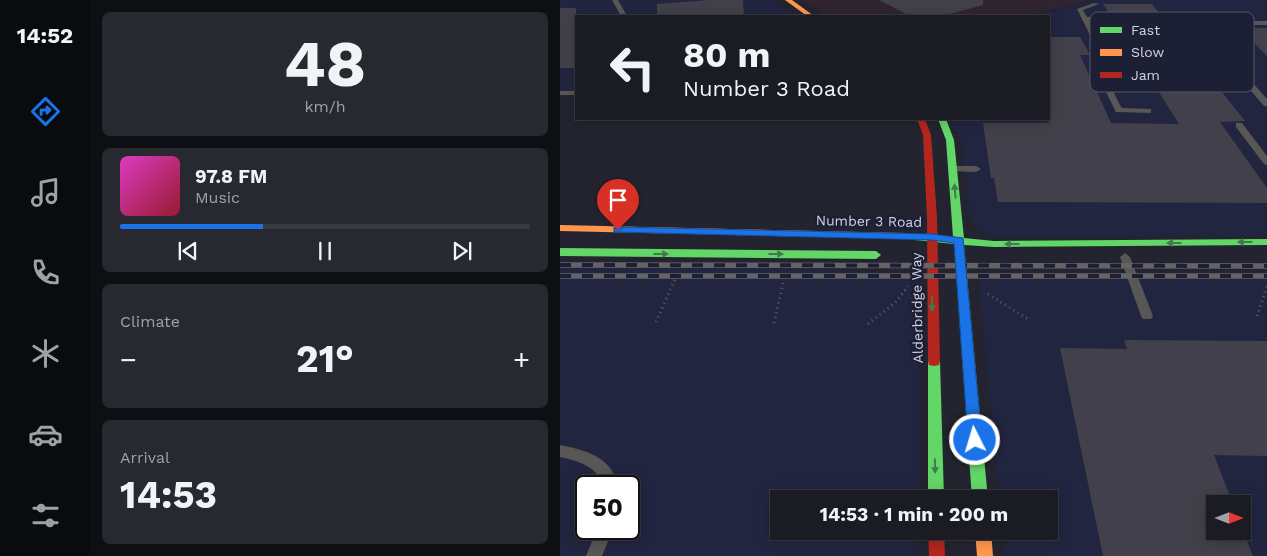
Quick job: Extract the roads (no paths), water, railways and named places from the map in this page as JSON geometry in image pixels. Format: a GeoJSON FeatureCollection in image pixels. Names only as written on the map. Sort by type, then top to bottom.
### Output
{"type":"FeatureCollection","features":[{"type":"Feature","properties":{"kind":"main road"},"geometry":{"type":"LineString","coordinates":[[788,0],[810,15]]}},
{"type":"Feature","properties":{"kind":"main road","name":"Alderbridge Way"},"geometry":{"type":"LineString","coordinates":[[921,120],[927,135],[930,166],[932,237],[946,256],[979,490]]}},
{"type":"Feature","properties":{"kind":"main road","name":"Alderbridge Way"},"geometry":{"type":"LineString","coordinates":[[936,490],[946,256],[959,240],[950,140],[942,120]]}},
{"type":"Feature","properties":{"kind":"main road","name":"Number 3 Road"},"geometry":{"type":"LineString","coordinates":[[560,228],[932,237],[994,244],[1267,242]]}},
{"type":"Feature","properties":{"kind":"main road"},"geometry":{"type":"LineString","coordinates":[[560,252],[885,255]]}},
{"type":"Feature","properties":{"kind":"main road"},"geometry":{"type":"LineString","coordinates":[[936,540],[937,556]]}},
{"type":"Feature","properties":{"kind":"main road"},"geometry":{"type":"LineString","coordinates":[[984,540],[985,556]]}},
{"type":"Feature","properties":{"kind":"lane"},"geometry":{"type":"LineString","coordinates":[[615,0],[623,15]]}},
{"type":"Feature","properties":{"kind":"lane"},"geometry":{"type":"LineString","coordinates":[[1090,28],[1080,9],[1096,4]]}},
{"type":"Feature","properties":{"kind":"lane"},"geometry":{"type":"LineString","coordinates":[[1085,19],[1090,19]]}},
{"type":"Feature","properties":{"kind":"lane"},"geometry":{"type":"LineString","coordinates":[[1254,89],[1267,89]]}},
{"type":"Feature","properties":{"kind":"lane"},"geometry":{"type":"LineString","coordinates":[[1254,89],[1267,104]]}},
{"type":"Feature","properties":{"kind":"lane"},"geometry":{"type":"LineString","coordinates":[[1110,92],[1119,110],[1148,111]]}},
{"type":"Feature","properties":{"kind":"lane"},"geometry":{"type":"LineString","coordinates":[[560,93],[575,93]]}},
{"type":"Feature","properties":{"kind":"lane"},"geometry":{"type":"LineString","coordinates":[[1239,126],[1267,162]]}},
{"type":"Feature","properties":{"kind":"lane"},"geometry":{"type":"LineString","coordinates":[[953,169],[976,169]]}},
{"type":"Feature","properties":{"kind":"lane"},"geometry":{"type":"LineString","coordinates":[[1125,257],[1147,316]]}},
{"type":"Feature","properties":{"kind":"lane"},"geometry":{"type":"LineString","coordinates":[[560,451],[582,455],[600,466],[604,475]]}},
{"type":"Feature","properties":{"kind":"lane"},"geometry":{"type":"LineString","coordinates":[[594,556],[601,540]]}},
{"type":"Feature","properties":{"kind":"railway"},"geometry":{"type":"LineString","coordinates":[[560,265],[1267,266]]}},
{"type":"Feature","properties":{"kind":"railway"},"geometry":{"type":"LineString","coordinates":[[560,276],[1267,276]]}}]}
